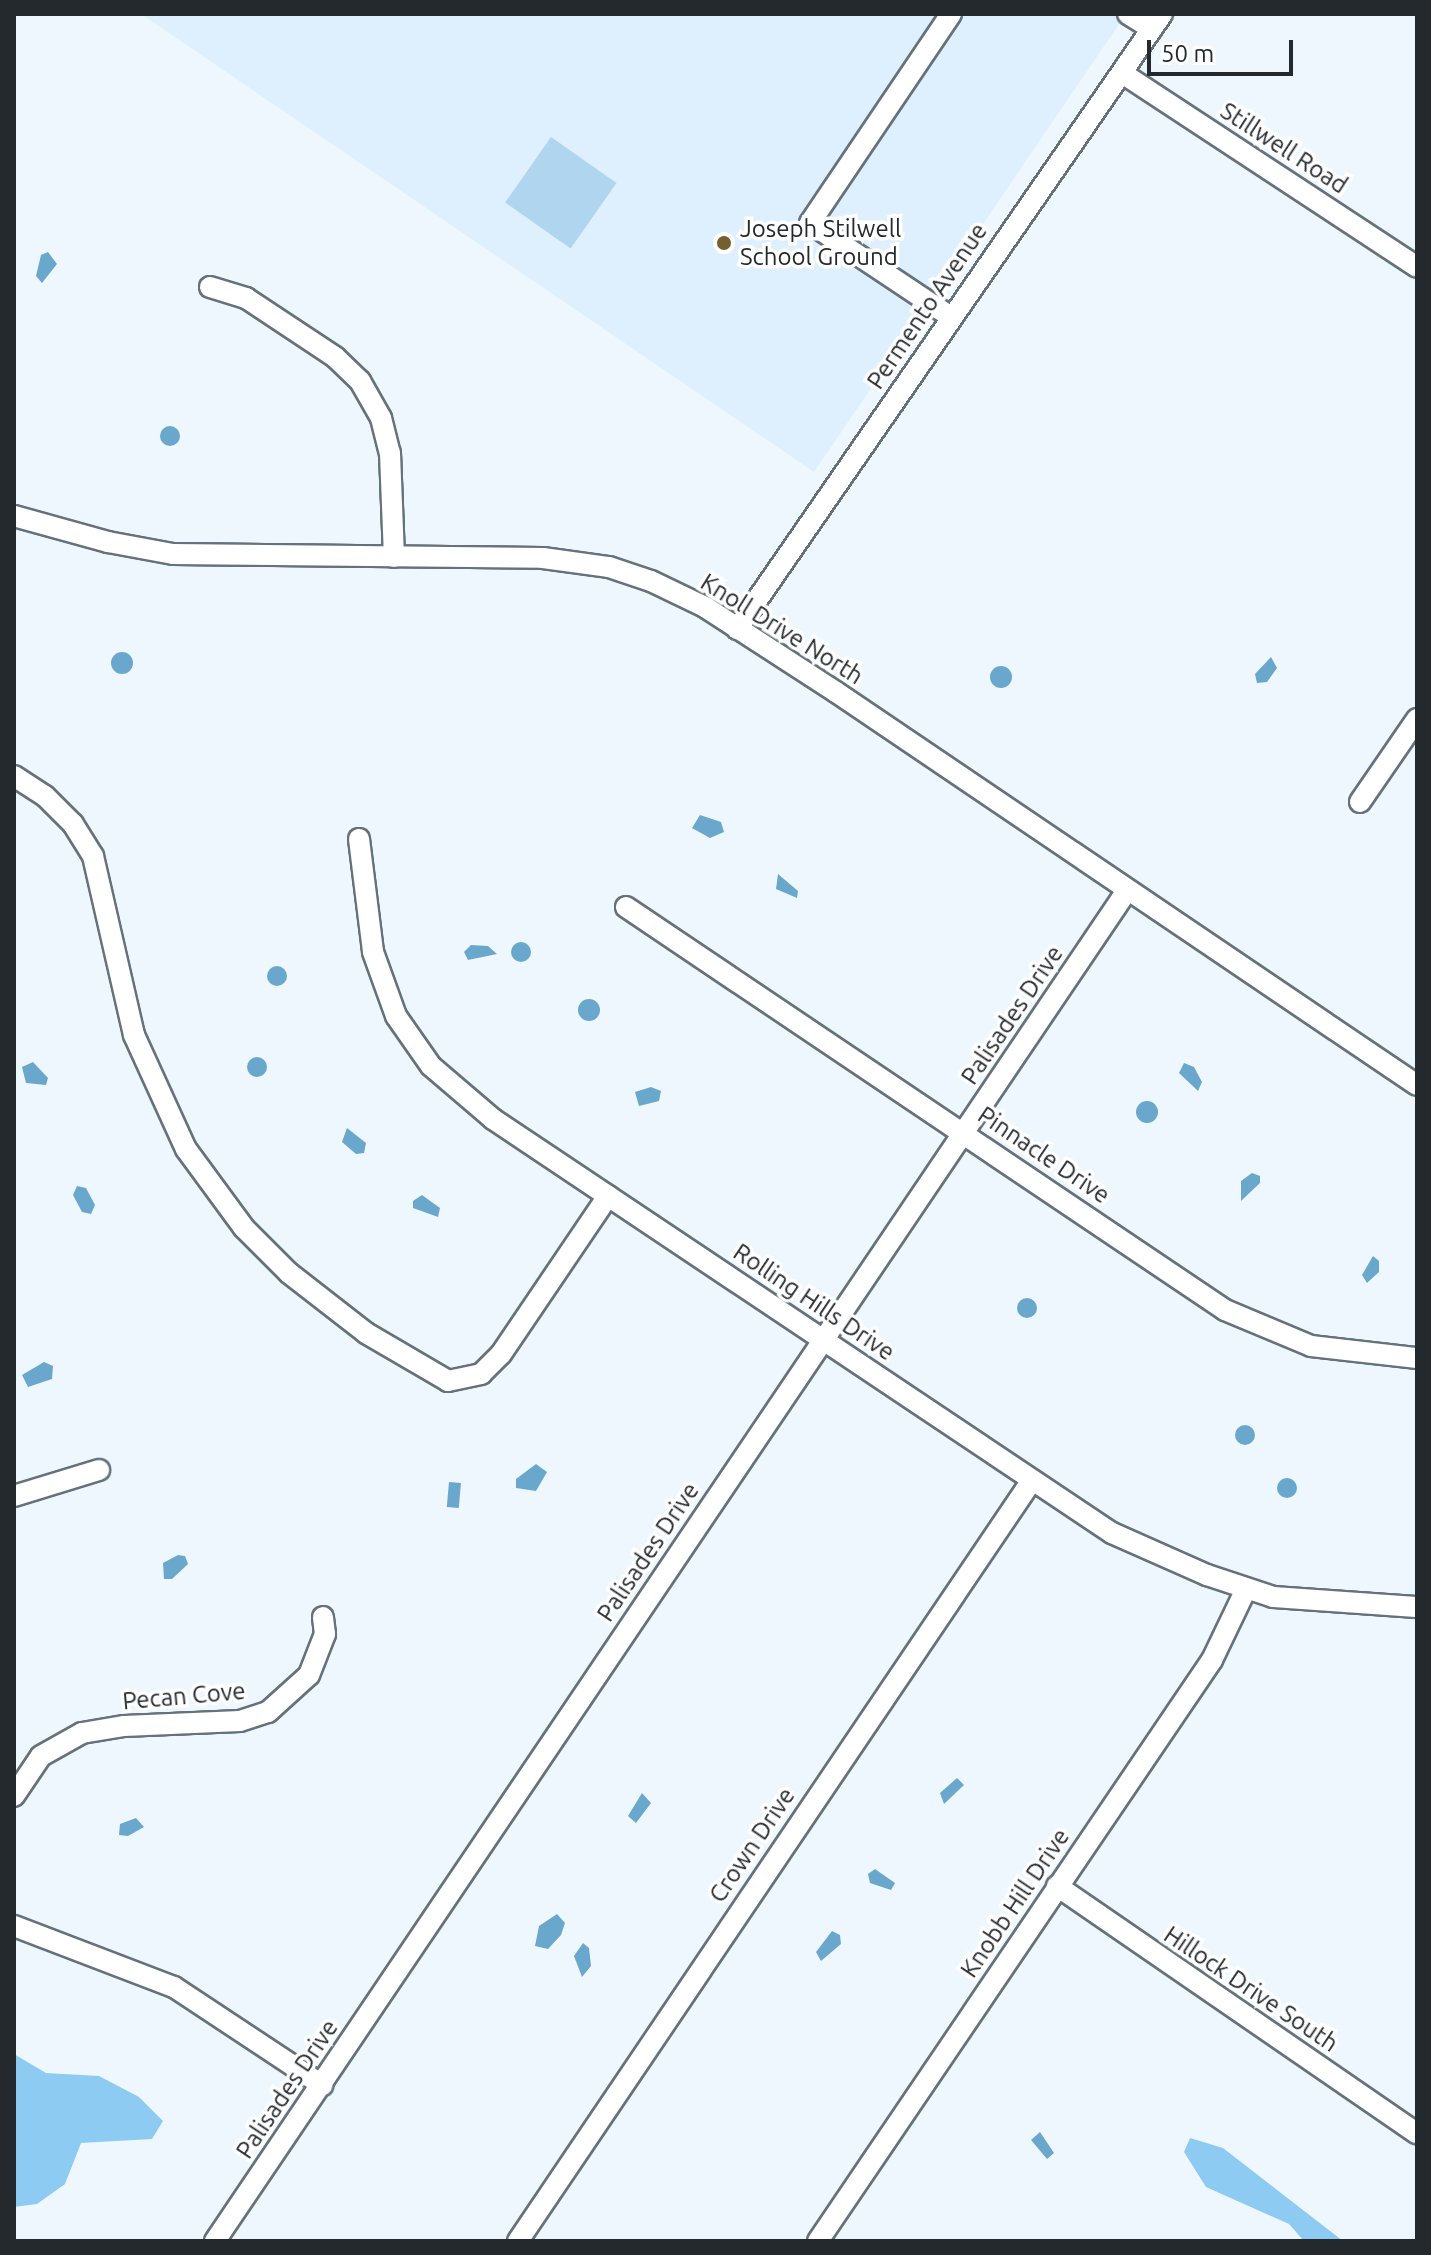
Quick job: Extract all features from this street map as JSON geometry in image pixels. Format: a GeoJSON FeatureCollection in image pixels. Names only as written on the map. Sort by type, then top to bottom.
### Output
{"type":"FeatureCollection","features":[{"type":"Feature","properties":{"kind":"street"},"geometry":{"type":"LineString","coordinates":[[951,14],[810,223],[951,317]]}},
{"type":"Feature","properties":{"kind":"street"},"geometry":{"type":"LineString","coordinates":[[1128,14],[1157,22]]}},
{"type":"Feature","properties":{"kind":"street","name":"Permento Avenue"},"geometry":{"type":"LineString","coordinates":[[737,629],[1157,22]]}},
{"type":"Feature","properties":{"kind":"street","name":"Stillwell Road"},"geometry":{"type":"LineString","coordinates":[[1122,73],[1417,267]]}},
{"type":"Feature","properties":{"kind":"street"},"geometry":{"type":"LineString","coordinates":[[210,287],[246,298],[335,357],[360,381],[381,418],[390,453],[394,557]]}},
{"type":"Feature","properties":{"kind":"street","name":"Knoll Drive North"},"geometry":{"type":"LineString","coordinates":[[14,516],[173,554],[543,558],[609,567],[651,581],[737,629],[1417,1085]]}},
{"type":"Feature","properties":{"kind":"street"},"geometry":{"type":"LineString","coordinates":[[1360,802],[1417,719]]}},
{"type":"Feature","properties":{"kind":"street"},"geometry":{"type":"LineString","coordinates":[[14,776],[45,796],[73,824],[93,856],[134,1035],[186,1149],[244,1228],[289,1273],[366,1333],[448,1381],[481,1374],[501,1354],[608,1196]]}},
{"type":"Feature","properties":{"kind":"street","name":"Rolling Hills Drive"},"geometry":{"type":"LineString","coordinates":[[359,839],[373,952],[385,992],[410,1038],[471,1101],[1032,1480],[1143,1549],[1246,1589],[1313,1603],[1417,1607]]}},
{"type":"Feature","properties":{"kind":"street","name":"Palisades Drive"},"geometry":{"type":"LineString","coordinates":[[215,2241],[1126,892]]}},
{"type":"Feature","properties":{"kind":"street","name":"Pinnacle Drive"},"geometry":{"type":"LineString","coordinates":[[626,907],[1225,1310],[1256,1326],[1353,1354],[1417,1358]]}},
{"type":"Feature","properties":{"kind":"street"},"geometry":{"type":"LineString","coordinates":[[14,1496],[99,1470]]}},
{"type":"Feature","properties":{"kind":"street","name":"Crown Drive"},"geometry":{"type":"LineString","coordinates":[[518,2241],[1032,1480]]}},
{"type":"Feature","properties":{"kind":"street","name":"Knobb Hill Drive"},"geometry":{"type":"LineString","coordinates":[[818,2241],[1219,1650],[1246,1589]]}},
{"type":"Feature","properties":{"kind":"street","name":"Pecan Cove"},"geometry":{"type":"LineString","coordinates":[[14,1796],[41,1756],[82,1733],[124,1726],[240,1721],[268,1712],[309,1675],[325,1634],[323,1617]]}},
{"type":"Feature","properties":{"kind":"street","name":"Hillock Drive South"},"geometry":{"type":"LineString","coordinates":[[1057,1886],[1417,2133]]}},
{"type":"Feature","properties":{"kind":"street"},"geometry":{"type":"LineString","coordinates":[[14,1926],[174,1987],[322,2085]]}},
{"type":"Feature","properties":{"kind":"shaded area","name":"Joseph Stilwell School Ground"},"geometry":{"type":"Polygon","coordinates":[[[141,14],[1126,14],[814,472],[141,14]]]}},
{"type":"Feature","properties":{"kind":"shaded area"},"geometry":{"type":"Polygon","coordinates":[[[551,137],[617,183],[571,248],[505,203],[551,137]]]}},
{"type":"Feature","properties":{"kind":"shaded area"},"geometry":{"type":"Polygon","coordinates":[[[48,252],[57,264],[42,283],[36,276],[41,255],[48,252]]]}},
{"type":"Feature","properties":{"kind":"shaded area"},"geometry":{"type":"Polygon","coordinates":[[[170,426],[177,429],[180,436],[177,443],[170,446],[163,443],[160,436],[163,429],[170,426]]]}},
{"type":"Feature","properties":{"kind":"shaded area"},"geometry":{"type":"Polygon","coordinates":[[[122,652],[130,655],[133,663],[130,671],[122,674],[114,671],[111,663],[114,655],[122,652]]]}},
{"type":"Feature","properties":{"kind":"shaded area"},"geometry":{"type":"Polygon","coordinates":[[[1271,657],[1277,668],[1267,682],[1257,683],[1255,674],[1271,657]]]}},
{"type":"Feature","properties":{"kind":"shaded area"},"geometry":{"type":"Polygon","coordinates":[[[1001,666],[1012,677],[1001,688],[990,677],[1001,666]]]}},
{"type":"Feature","properties":{"kind":"shaded area"},"geometry":{"type":"Polygon","coordinates":[[[700,815],[721,822],[724,832],[710,838],[692,828],[700,815]]]}},
{"type":"Feature","properties":{"kind":"shaded area"},"geometry":{"type":"Polygon","coordinates":[[[778,874],[798,891],[797,898],[776,889],[778,874]]]}},
{"type":"Feature","properties":{"kind":"shaded area"},"geometry":{"type":"Polygon","coordinates":[[[521,942],[528,945],[531,952],[528,959],[521,962],[514,959],[511,952],[514,945],[521,942]]]}},
{"type":"Feature","properties":{"kind":"shaded area"},"geometry":{"type":"Polygon","coordinates":[[[471,945],[488,946],[497,954],[468,960],[464,952],[471,945]]]}},
{"type":"Feature","properties":{"kind":"shaded area"},"geometry":{"type":"Polygon","coordinates":[[[277,966],[284,969],[287,976],[284,983],[277,986],[270,983],[267,976],[270,969],[277,966]]]}},
{"type":"Feature","properties":{"kind":"shaded area"},"geometry":{"type":"Polygon","coordinates":[[[589,999],[597,1002],[600,1010],[597,1018],[589,1021],[581,1018],[578,1010],[581,1002],[589,999]]]}},
{"type":"Feature","properties":{"kind":"shaded area"},"geometry":{"type":"Polygon","coordinates":[[[253,1057],[261,1057],[267,1067],[261,1077],[253,1077],[247,1071],[247,1063],[253,1057]]]}},
{"type":"Feature","properties":{"kind":"shaded area"},"geometry":{"type":"Polygon","coordinates":[[[33,1062],[48,1078],[46,1085],[26,1083],[22,1067],[33,1062]]]}},
{"type":"Feature","properties":{"kind":"shaded area"},"geometry":{"type":"Polygon","coordinates":[[[1184,1063],[1194,1067],[1202,1082],[1198,1091],[1179,1073],[1184,1063]]]}},
{"type":"Feature","properties":{"kind":"shaded area"},"geometry":{"type":"Polygon","coordinates":[[[651,1087],[661,1091],[659,1101],[639,1106],[635,1092],[651,1087]]]}},
{"type":"Feature","properties":{"kind":"shaded area"},"geometry":{"type":"Polygon","coordinates":[[[1147,1101],[1155,1104],[1158,1112],[1155,1120],[1147,1123],[1139,1120],[1136,1112],[1139,1104],[1147,1101]]]}},
{"type":"Feature","properties":{"kind":"shaded area"},"geometry":{"type":"Polygon","coordinates":[[[347,1128],[366,1143],[364,1153],[356,1154],[342,1142],[347,1128]]]}},
{"type":"Feature","properties":{"kind":"shaded area"},"geometry":{"type":"Polygon","coordinates":[[[1252,1173],[1260,1176],[1260,1183],[1241,1201],[1241,1181],[1252,1173]]]}},
{"type":"Feature","properties":{"kind":"shaded area"},"geometry":{"type":"Polygon","coordinates":[[[77,1186],[86,1188],[95,1205],[91,1214],[82,1212],[73,1195],[77,1186]]]}},
{"type":"Feature","properties":{"kind":"shaded area"},"geometry":{"type":"Polygon","coordinates":[[[422,1195],[440,1208],[438,1217],[413,1208],[413,1201],[422,1195]]]}},
{"type":"Feature","properties":{"kind":"shaded area"},"geometry":{"type":"Polygon","coordinates":[[[1373,1256],[1379,1261],[1379,1272],[1367,1283],[1362,1275],[1373,1256]]]}},
{"type":"Feature","properties":{"kind":"shaded area"},"geometry":{"type":"Polygon","coordinates":[[[1027,1298],[1034,1301],[1037,1308],[1034,1315],[1027,1318],[1020,1315],[1017,1308],[1020,1301],[1027,1298]]]}},
{"type":"Feature","properties":{"kind":"shaded area"},"geometry":{"type":"Polygon","coordinates":[[[44,1362],[53,1366],[52,1379],[28,1387],[22,1375],[44,1362]]]}},
{"type":"Feature","properties":{"kind":"shaded area"},"geometry":{"type":"Polygon","coordinates":[[[1241,1425],[1249,1425],[1255,1435],[1249,1445],[1241,1445],[1235,1439],[1235,1431],[1241,1425]]]}},
{"type":"Feature","properties":{"kind":"shaded area"},"geometry":{"type":"Polygon","coordinates":[[[536,1464],[547,1472],[536,1491],[516,1488],[516,1479],[536,1464]]]}},
{"type":"Feature","properties":{"kind":"shaded area"},"geometry":{"type":"Polygon","coordinates":[[[1283,1478],[1291,1478],[1297,1488],[1291,1498],[1283,1498],[1277,1492],[1277,1484],[1283,1478]]]}},
{"type":"Feature","properties":{"kind":"shaded area"},"geometry":{"type":"Polygon","coordinates":[[[449,1482],[461,1483],[459,1508],[447,1507],[449,1482]]]}},
{"type":"Feature","properties":{"kind":"shaded area"},"geometry":{"type":"Polygon","coordinates":[[[178,1555],[185,1556],[188,1564],[172,1579],[164,1579],[163,1563],[178,1555]]]}},
{"type":"Feature","properties":{"kind":"shaded area"},"geometry":{"type":"Polygon","coordinates":[[[957,1778],[964,1785],[944,1804],[940,1793],[957,1778]]]}},
{"type":"Feature","properties":{"kind":"shaded area"},"geometry":{"type":"Polygon","coordinates":[[[642,1793],[651,1803],[636,1823],[628,1816],[642,1793]]]}},
{"type":"Feature","properties":{"kind":"shaded area"},"geometry":{"type":"Polygon","coordinates":[[[136,1818],[144,1827],[128,1836],[119,1835],[120,1824],[136,1818]]]}},
{"type":"Feature","properties":{"kind":"shaded area"},"geometry":{"type":"Polygon","coordinates":[[[875,1869],[895,1883],[891,1890],[870,1883],[868,1874],[875,1869]]]}},
{"type":"Feature","properties":{"kind":"shaded area"},"geometry":{"type":"Polygon","coordinates":[[[557,1914],[565,1923],[561,1935],[548,1949],[535,1946],[539,1926],[557,1914]]]}},
{"type":"Feature","properties":{"kind":"shaded area"},"geometry":{"type":"Polygon","coordinates":[[[832,1931],[840,1935],[841,1944],[821,1961],[816,1952],[832,1931]]]}},
{"type":"Feature","properties":{"kind":"shaded area"},"geometry":{"type":"Polygon","coordinates":[[[583,1943],[589,1948],[591,1966],[582,1977],[574,1956],[583,1943]]]}},
{"type":"Feature","properties":{"kind":"shaded area"},"geometry":{"type":"Polygon","coordinates":[[[14,2054],[46,2073],[99,2076],[139,2097],[163,2121],[152,2139],[81,2143],[65,2184],[37,2204],[14,2207],[14,2054]]]}},
{"type":"Feature","properties":{"kind":"shaded area"},"geometry":{"type":"Polygon","coordinates":[[[1040,2132],[1054,2153],[1047,2159],[1031,2140],[1040,2132]]]}},
{"type":"Feature","properties":{"kind":"shaded area"},"geometry":{"type":"Polygon","coordinates":[[[1190,2138],[1223,2148],[1343,2241],[1304,2241],[1289,2224],[1206,2187],[1184,2152],[1190,2138]]]}},
{"type":"Feature","properties":{"kind":"place","name":"Joseph Stilwell School Ground"},"geometry":{"type":"Point","coordinates":[724,243]}}]}
